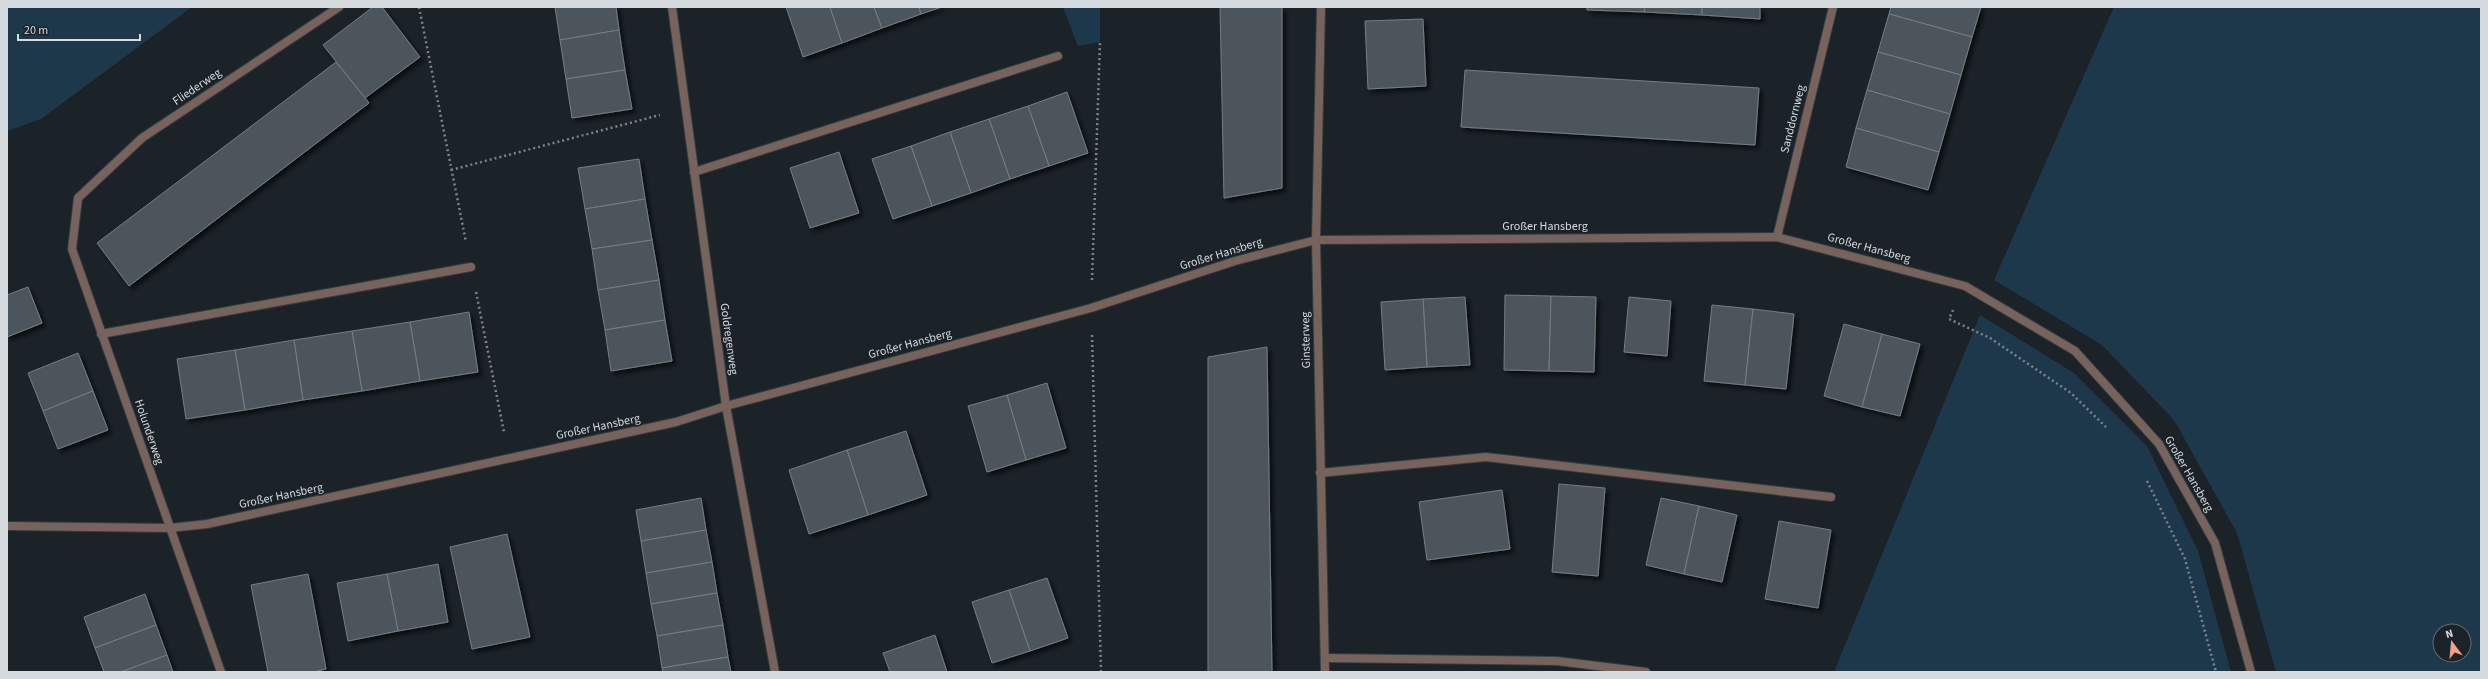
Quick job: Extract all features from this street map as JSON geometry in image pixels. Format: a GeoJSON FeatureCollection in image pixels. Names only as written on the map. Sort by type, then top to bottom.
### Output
{"type":"FeatureCollection","features":[{"type":"Feature","properties":{"kind":"street","name":"Fliederweg"},"geometry":{"type":"LineString","coordinates":[[78,198],[142,138],[339,7]]}},
{"type":"Feature","properties":{"kind":"street","name":"Goldregenweg"},"geometry":{"type":"LineString","coordinates":[[672,7],[726,406],[775,672]]}},
{"type":"Feature","properties":{"kind":"street","name":"Ginsterweg"},"geometry":{"type":"LineString","coordinates":[[1321,7],[1316,240],[1325,672]]}},
{"type":"Feature","properties":{"kind":"street","name":"Sanddornweg"},"geometry":{"type":"LineString","coordinates":[[1777,237],[1833,7]]}},
{"type":"Feature","properties":{"kind":"street"},"geometry":{"type":"LineString","coordinates":[[694,172],[1058,56]]}},
{"type":"Feature","properties":{"kind":"street","name":"Holunderweg"},"geometry":{"type":"LineString","coordinates":[[78,198],[72,249],[221,672]]}},
{"type":"Feature","properties":{"kind":"street","name":"Großer Hansberg"},"geometry":{"type":"LineString","coordinates":[[7,526],[170,528],[207,524],[676,422],[726,406],[1091,308],[1235,261],[1316,240],[1777,237],[1965,286],[2075,351],[2159,444],[2215,543],[2251,672]]}},
{"type":"Feature","properties":{"kind":"street"},"geometry":{"type":"LineString","coordinates":[[102,334],[471,267]]}},
{"type":"Feature","properties":{"kind":"street"},"geometry":{"type":"LineString","coordinates":[[1320,473],[1486,457],[1831,497]]}},
{"type":"Feature","properties":{"kind":"street"},"geometry":{"type":"LineString","coordinates":[[1325,658],[1557,661],[1646,672]]}},
{"type":"Feature","properties":{"kind":"path"},"geometry":{"type":"LineString","coordinates":[[419,7],[510,458]]}},
{"type":"Feature","properties":{"kind":"path"},"geometry":{"type":"LineString","coordinates":[[1100,42],[1091,308],[1101,672]]}},
{"type":"Feature","properties":{"kind":"path"},"geometry":{"type":"LineString","coordinates":[[452,170],[686,109]]}},
{"type":"Feature","properties":{"kind":"path"},"geometry":{"type":"LineString","coordinates":[[1965,286],[1949,319],[1990,338],[2072,393],[2109,430]]}},
{"type":"Feature","properties":{"kind":"path"},"geometry":{"type":"LineString","coordinates":[[2146,477],[2185,559],[2216,672]]}},
{"type":"Feature","properties":{"kind":"shaded area"},"geometry":{"type":"Polygon","coordinates":[[[7,7],[192,7],[41,119],[7,131],[7,7]]]}},
{"type":"Feature","properties":{"kind":"shaded area"},"geometry":{"type":"Polygon","coordinates":[[[1063,7],[1100,7],[1100,42],[1078,46],[1063,7]]]}},
{"type":"Feature","properties":{"kind":"shaded area"},"geometry":{"type":"Polygon","coordinates":[[[2114,7],[2481,7],[2481,672],[2276,672],[2237,533],[2174,420],[2102,345],[1994,280],[2114,7]]]}},
{"type":"Feature","properties":{"kind":"shaded area"},"geometry":{"type":"Polygon","coordinates":[[[1980,315],[2074,373],[2147,446],[2198,551],[2231,672],[1834,672],[1980,315]]]}},
{"type":"Feature","properties":{"kind":"building"},"geometry":{"type":"Polygon","coordinates":[[[373,7],[382,7],[420,57],[365,98],[323,45],[373,7]]]}},
{"type":"Feature","properties":{"kind":"building"},"geometry":{"type":"Polygon","coordinates":[[[555,7],[616,7],[619,30],[560,40],[555,7]]]}},
{"type":"Feature","properties":{"kind":"building"},"geometry":{"type":"Polygon","coordinates":[[[786,7],[830,7],[842,43],[803,57],[786,7]]]}},
{"type":"Feature","properties":{"kind":"building"},"geometry":{"type":"Polygon","coordinates":[[[830,7],[874,7],[882,28],[842,43],[830,7]]]}},
{"type":"Feature","properties":{"kind":"building"},"geometry":{"type":"Polygon","coordinates":[[[874,7],[919,7],[921,14],[882,28],[874,7]]]}},
{"type":"Feature","properties":{"kind":"building"},"geometry":{"type":"Polygon","coordinates":[[[919,7],[942,7],[921,14],[919,7]]]}},
{"type":"Feature","properties":{"kind":"building"},"geometry":{"type":"Polygon","coordinates":[[[1220,7],[1282,7],[1282,188],[1224,198],[1220,7]]]}},
{"type":"Feature","properties":{"kind":"building"},"geometry":{"type":"Polygon","coordinates":[[[1587,7],[1645,7],[1644,12],[1587,10],[1587,7]]]}},
{"type":"Feature","properties":{"kind":"building"},"geometry":{"type":"Polygon","coordinates":[[[1645,7],[1702,7],[1702,15],[1644,12],[1645,7]]]}},
{"type":"Feature","properties":{"kind":"building"},"geometry":{"type":"Polygon","coordinates":[[[1702,7],[1760,7],[1760,19],[1702,15],[1702,7]]]}},
{"type":"Feature","properties":{"kind":"building"},"geometry":{"type":"Polygon","coordinates":[[[1891,7],[1981,7],[1972,37],[1889,14],[1891,7]]]}},
{"type":"Feature","properties":{"kind":"building"},"geometry":{"type":"Polygon","coordinates":[[[1889,14],[1972,37],[1961,75],[1878,52],[1889,14]]]}},
{"type":"Feature","properties":{"kind":"building"},"geometry":{"type":"Polygon","coordinates":[[[1423,19],[1426,86],[1368,89],[1365,21],[1423,19]]]}},
{"type":"Feature","properties":{"kind":"building"},"geometry":{"type":"Polygon","coordinates":[[[619,30],[625,70],[566,79],[560,40],[619,30]]]}},
{"type":"Feature","properties":{"kind":"building"},"geometry":{"type":"Polygon","coordinates":[[[1878,52],[1961,75],[1950,114],[1867,90],[1878,52]]]}},
{"type":"Feature","properties":{"kind":"building"},"geometry":{"type":"Polygon","coordinates":[[[336,62],[369,103],[129,286],[97,243],[336,62]]]}},
{"type":"Feature","properties":{"kind":"building"},"geometry":{"type":"Polygon","coordinates":[[[625,70],[632,109],[572,118],[566,79],[625,70]]]}},
{"type":"Feature","properties":{"kind":"building"},"geometry":{"type":"Polygon","coordinates":[[[1465,70],[1759,88],[1755,145],[1461,127],[1465,70]]]}},
{"type":"Feature","properties":{"kind":"building"},"geometry":{"type":"Polygon","coordinates":[[[1867,90],[1950,114],[1939,152],[1856,128],[1867,90]]]}},
{"type":"Feature","properties":{"kind":"building"},"geometry":{"type":"Polygon","coordinates":[[[1067,92],[1088,153],[1049,166],[1028,106],[1067,92]]]}},
{"type":"Feature","properties":{"kind":"building"},"geometry":{"type":"Polygon","coordinates":[[[1028,106],[1049,166],[1010,179],[989,119],[1028,106]]]}},
{"type":"Feature","properties":{"kind":"building"},"geometry":{"type":"Polygon","coordinates":[[[989,119],[1010,179],[971,193],[950,132],[989,119]]]}},
{"type":"Feature","properties":{"kind":"building"},"geometry":{"type":"Polygon","coordinates":[[[1856,128],[1939,152],[1928,190],[1846,167],[1856,128]]]}},
{"type":"Feature","properties":{"kind":"building"},"geometry":{"type":"Polygon","coordinates":[[[950,132],[971,193],[932,206],[911,146],[950,132]]]}},
{"type":"Feature","properties":{"kind":"building"},"geometry":{"type":"Polygon","coordinates":[[[911,146],[932,206],[893,219],[872,159],[911,146]]]}},
{"type":"Feature","properties":{"kind":"building"},"geometry":{"type":"Polygon","coordinates":[[[839,152],[859,213],[810,228],[790,168],[839,152]]]}},
{"type":"Feature","properties":{"kind":"building"},"geometry":{"type":"Polygon","coordinates":[[[639,159],[645,199],[585,209],[578,168],[639,159]]]}},
{"type":"Feature","properties":{"kind":"building"},"geometry":{"type":"Polygon","coordinates":[[[645,199],[652,240],[592,249],[585,209],[645,199]]]}},
{"type":"Feature","properties":{"kind":"building"},"geometry":{"type":"Polygon","coordinates":[[[652,240],[659,280],[598,290],[592,249],[652,240]]]}},
{"type":"Feature","properties":{"kind":"building"},"geometry":{"type":"Polygon","coordinates":[[[659,280],[665,320],[605,330],[598,290],[659,280]]]}},
{"type":"Feature","properties":{"kind":"building"},"geometry":{"type":"Polygon","coordinates":[[[28,287],[42,323],[7,337],[7,295],[28,287]]]}},
{"type":"Feature","properties":{"kind":"building"},"geometry":{"type":"Polygon","coordinates":[[[1505,295],[1551,296],[1549,371],[1504,370],[1505,295]]]}},
{"type":"Feature","properties":{"kind":"building"},"geometry":{"type":"Polygon","coordinates":[[[1551,296],[1596,297],[1594,372],[1549,371],[1551,296]]]}},
{"type":"Feature","properties":{"kind":"building"},"geometry":{"type":"Polygon","coordinates":[[[1465,297],[1470,365],[1427,367],[1423,299],[1465,297]]]}},
{"type":"Feature","properties":{"kind":"building"},"geometry":{"type":"Polygon","coordinates":[[[1629,297],[1671,301],[1667,356],[1624,352],[1629,297]]]}},
{"type":"Feature","properties":{"kind":"building"},"geometry":{"type":"Polygon","coordinates":[[[1423,299],[1427,367],[1385,370],[1381,302],[1423,299]]]}},
{"type":"Feature","properties":{"kind":"building"},"geometry":{"type":"Polygon","coordinates":[[[1712,305],[1753,309],[1745,385],[1704,381],[1712,305]]]}},
{"type":"Feature","properties":{"kind":"building"},"geometry":{"type":"Polygon","coordinates":[[[1753,309],[1794,314],[1786,389],[1745,385],[1753,309]]]}},
{"type":"Feature","properties":{"kind":"building"},"geometry":{"type":"Polygon","coordinates":[[[469,312],[478,372],[420,381],[410,322],[469,312]]]}},
{"type":"Feature","properties":{"kind":"building"},"geometry":{"type":"Polygon","coordinates":[[[665,320],[672,361],[611,371],[605,330],[665,320]]]}},
{"type":"Feature","properties":{"kind":"building"},"geometry":{"type":"Polygon","coordinates":[[[410,322],[420,381],[362,391],[352,331],[410,322]]]}},
{"type":"Feature","properties":{"kind":"building"},"geometry":{"type":"Polygon","coordinates":[[[1844,324],[1882,334],[1862,407],[1824,396],[1844,324]]]}},
{"type":"Feature","properties":{"kind":"building"},"geometry":{"type":"Polygon","coordinates":[[[352,331],[362,391],[303,400],[294,340],[352,331]]]}},
{"type":"Feature","properties":{"kind":"building"},"geometry":{"type":"Polygon","coordinates":[[[1882,334],[1920,344],[1900,416],[1862,407],[1882,334]]]}},
{"type":"Feature","properties":{"kind":"building"},"geometry":{"type":"Polygon","coordinates":[[[294,340],[303,400],[245,410],[235,350],[294,340]]]}},
{"type":"Feature","properties":{"kind":"building"},"geometry":{"type":"Polygon","coordinates":[[[1267,347],[1272,672],[1208,672],[1208,357],[1267,347]]]}},
{"type":"Feature","properties":{"kind":"building"},"geometry":{"type":"Polygon","coordinates":[[[235,350],[245,410],[186,419],[177,359],[235,350]]]}},
{"type":"Feature","properties":{"kind":"building"},"geometry":{"type":"Polygon","coordinates":[[[78,353],[93,391],[43,411],[28,373],[78,353]]]}},
{"type":"Feature","properties":{"kind":"building"},"geometry":{"type":"Polygon","coordinates":[[[1047,383],[1066,448],[1026,460],[1007,395],[1047,383]]]}},
{"type":"Feature","properties":{"kind":"building"},"geometry":{"type":"Polygon","coordinates":[[[93,391],[108,430],[58,449],[43,411],[93,391]]]}},
{"type":"Feature","properties":{"kind":"building"},"geometry":{"type":"Polygon","coordinates":[[[1007,395],[1026,460],[987,472],[968,406],[1007,395]]]}},
{"type":"Feature","properties":{"kind":"building"},"geometry":{"type":"Polygon","coordinates":[[[906,431],[927,495],[868,515],[847,450],[906,431]]]}},
{"type":"Feature","properties":{"kind":"building"},"geometry":{"type":"Polygon","coordinates":[[[847,450],[868,515],[809,534],[789,470],[847,450]]]}},
{"type":"Feature","properties":{"kind":"building"},"geometry":{"type":"Polygon","coordinates":[[[1559,484],[1605,488],[1598,576],[1552,572],[1559,484]]]}},
{"type":"Feature","properties":{"kind":"building"},"geometry":{"type":"Polygon","coordinates":[[[1502,490],[1510,549],[1427,560],[1419,502],[1502,490]]]}},
{"type":"Feature","properties":{"kind":"building"},"geometry":{"type":"Polygon","coordinates":[[[701,498],[706,530],[641,541],[636,510],[701,498]]]}},
{"type":"Feature","properties":{"kind":"building"},"geometry":{"type":"Polygon","coordinates":[[[1661,498],[1699,506],[1684,574],[1646,565],[1661,498]]]}},
{"type":"Feature","properties":{"kind":"building"},"geometry":{"type":"Polygon","coordinates":[[[1699,506],[1737,515],[1722,582],[1684,574],[1699,506]]]}},
{"type":"Feature","properties":{"kind":"building"},"geometry":{"type":"Polygon","coordinates":[[[1779,521],[1831,530],[1818,608],[1765,599],[1779,521]]]}},
{"type":"Feature","properties":{"kind":"building"},"geometry":{"type":"Polygon","coordinates":[[[706,530],[712,562],[646,573],[641,541],[706,530]]]}},
{"type":"Feature","properties":{"kind":"building"},"geometry":{"type":"Polygon","coordinates":[[[507,534],[530,637],[472,649],[450,547],[507,534]]]}},
{"type":"Feature","properties":{"kind":"building"},"geometry":{"type":"Polygon","coordinates":[[[712,562],[717,593],[651,604],[646,573],[712,562]]]}},
{"type":"Feature","properties":{"kind":"building"},"geometry":{"type":"Polygon","coordinates":[[[438,564],[448,622],[398,631],[387,574],[438,564]]]}},
{"type":"Feature","properties":{"kind":"building"},"geometry":{"type":"Polygon","coordinates":[[[308,574],[326,669],[313,672],[268,672],[251,585],[308,574]]]}},
{"type":"Feature","properties":{"kind":"building"},"geometry":{"type":"Polygon","coordinates":[[[387,574],[398,631],[348,641],[337,583],[387,574]]]}},
{"type":"Feature","properties":{"kind":"building"},"geometry":{"type":"Polygon","coordinates":[[[1047,578],[1068,638],[1030,651],[1009,590],[1047,578]]]}},
{"type":"Feature","properties":{"kind":"building"},"geometry":{"type":"Polygon","coordinates":[[[1009,590],[1030,651],[992,663],[972,602],[1009,590]]]}},
{"type":"Feature","properties":{"kind":"building"},"geometry":{"type":"Polygon","coordinates":[[[717,593],[723,625],[657,636],[651,604],[717,593]]]}},
{"type":"Feature","properties":{"kind":"building"},"geometry":{"type":"Polygon","coordinates":[[[145,594],[156,625],[95,648],[84,617],[145,594]]]}},
{"type":"Feature","properties":{"kind":"building"},"geometry":{"type":"Polygon","coordinates":[[[156,625],[167,655],[121,672],[104,672],[95,648],[156,625]]]}},
{"type":"Feature","properties":{"kind":"building"},"geometry":{"type":"Polygon","coordinates":[[[723,625],[728,657],[662,668],[657,636],[723,625]]]}},
{"type":"Feature","properties":{"kind":"building"},"geometry":{"type":"Polygon","coordinates":[[[935,635],[947,672],[890,672],[883,653],[935,635]]]}},
{"type":"Feature","properties":{"kind":"building"},"geometry":{"type":"Polygon","coordinates":[[[167,655],[173,672],[121,672],[167,655]]]}},
{"type":"Feature","properties":{"kind":"building"},"geometry":{"type":"Polygon","coordinates":[[[728,657],[731,672],[663,672],[662,668],[728,657]]]}}]}
